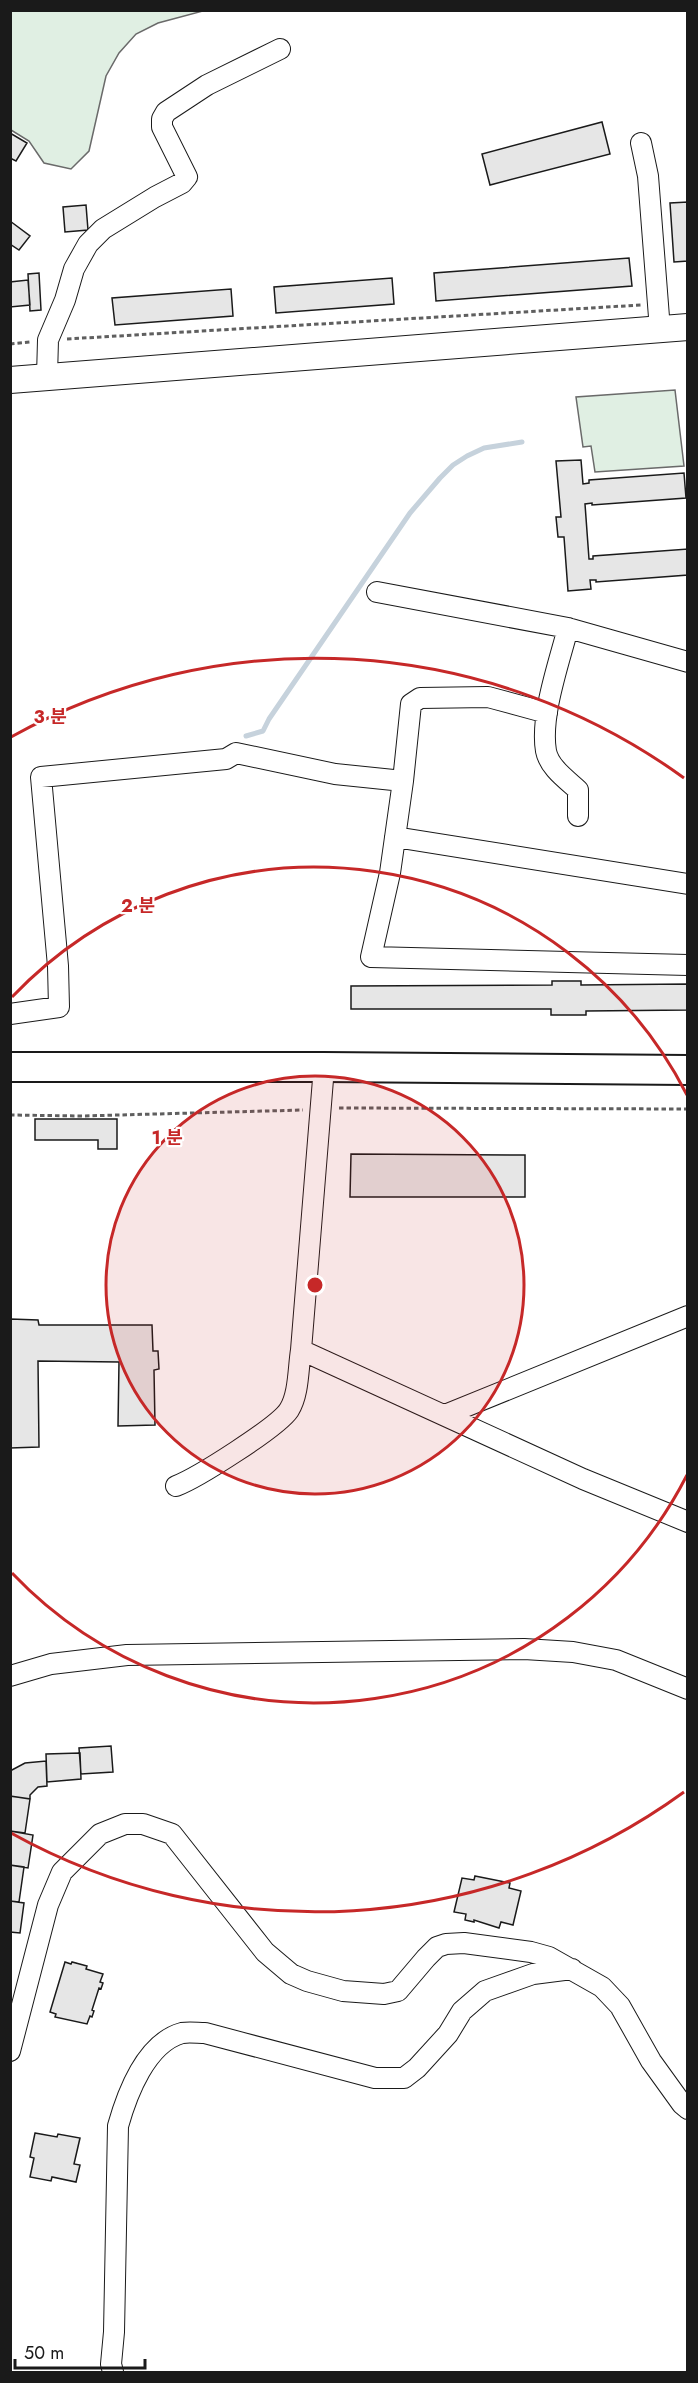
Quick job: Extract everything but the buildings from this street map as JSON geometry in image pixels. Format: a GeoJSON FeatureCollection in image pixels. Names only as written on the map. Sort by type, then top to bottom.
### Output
{"type":"FeatureCollection","features":[{"type":"Feature","properties":{"kind":"highway"},"geometry":{"type":"LineString","coordinates":[[10,1067],[324,1066],[687,1070]]}},
{"type":"Feature","properties":{"kind":"main road"},"geometry":{"type":"LineString","coordinates":[[10,380],[687,327]]}},
{"type":"Feature","properties":{"kind":"street"},"geometry":{"type":"LineString","coordinates":[[47,376],[48,340],[65,300],[74,269],[88,243],[103,229],[182,183],[187,177],[162,127],[162,119],[166,112],[207,85],[280,49]]}},
{"type":"Feature","properties":{"kind":"street"},"geometry":{"type":"LineString","coordinates":[[641,143],[648,176],[660,330]]}},
{"type":"Feature","properties":{"kind":"street"},"geometry":{"type":"LineString","coordinates":[[377,592],[568,628],[687,662]]}},
{"type":"Feature","properties":{"kind":"street"},"geometry":{"type":"LineString","coordinates":[[568,628],[547,713],[546,752],[557,772],[578,790],[578,816]]}},
{"type":"Feature","properties":{"kind":"street"},"geometry":{"type":"LineString","coordinates":[[547,713],[488,697],[420,698],[411,704],[390,873],[371,957],[687,965]]}},
{"type":"Feature","properties":{"kind":"street"},"geometry":{"type":"LineString","coordinates":[[10,1014],[59,1007],[58,966],[41,777],[226,759],[236,753],[335,774],[403,781]]}},
{"type":"Feature","properties":{"kind":"street"},"geometry":{"type":"LineString","coordinates":[[395,837],[687,884]]}},
{"type":"Feature","properties":{"kind":"street"},"geometry":{"type":"LineString","coordinates":[[177,1486],[191,1480],[280,1419],[289,1410],[301,1350],[324,1066]]}},
{"type":"Feature","properties":{"kind":"street"},"geometry":{"type":"LineString","coordinates":[[445,1415],[687,1316]]}},
{"type":"Feature","properties":{"kind":"street"},"geometry":{"type":"LineString","coordinates":[[301,1350],[583,1479],[687,1522]]}},
{"type":"Feature","properties":{"kind":"street"},"geometry":{"type":"LineString","coordinates":[[10,1676],[51,1664],[127,1656],[524,1649],[573,1652],[616,1660],[687,1689]]}},
{"type":"Feature","properties":{"kind":"street"},"geometry":{"type":"LineString","coordinates":[[10,2051],[48,1905],[62,1872],[100,1834],[125,1824],[143,1824],[172,1834],[265,1953],[291,1974],[307,1982],[343,1992],[384,1994],[398,1991],[437,1947],[446,1944],[531,1952],[549,1957],[602,1987],[620,2006],[651,2061],[687,2109]]}},
{"type":"Feature","properties":{"kind":"street"},"geometry":{"type":"LineString","coordinates":[[113,2373],[111,2364],[114,2332],[118,2126],[127,2094],[149,2057],[156,2050],[182,2033],[206,2033],[375,2078],[404,2078],[417,2068],[448,2034],[462,2011],[485,1991],[533,1974],[572,1970]]}},
{"type":"Feature","properties":{"kind":"path"},"geometry":{"type":"LineString","coordinates":[[48,340],[658,304]]}},
{"type":"Feature","properties":{"kind":"path"},"geometry":{"type":"LineString","coordinates":[[10,1115],[82,1116],[307,1109]]}},
{"type":"Feature","properties":{"kind":"path"},"geometry":{"type":"LineString","coordinates":[[330,1109],[687,1109]]}},
{"type":"Feature","properties":{"kind":"green space"},"geometry":{"type":"Polygon","coordinates":[[[11,10],[203,11],[158,23],[136,34],[119,53],[106,76],[89,151],[71,169],[44,163],[29,141],[11,130],[11,10]]]}},
{"type":"Feature","properties":{"kind":"green space"},"geometry":{"type":"Polygon","coordinates":[[[675,390],[684,466],[595,472],[591,446],[583,447],[576,397],[675,390]]]}},
{"type":"Feature","properties":{"kind":"waterway"},"geometry":{"type":"LineString","coordinates":[[246,736],[263,731],[410,513],[440,478],[453,465],[484,448],[522,442]]}}]}
